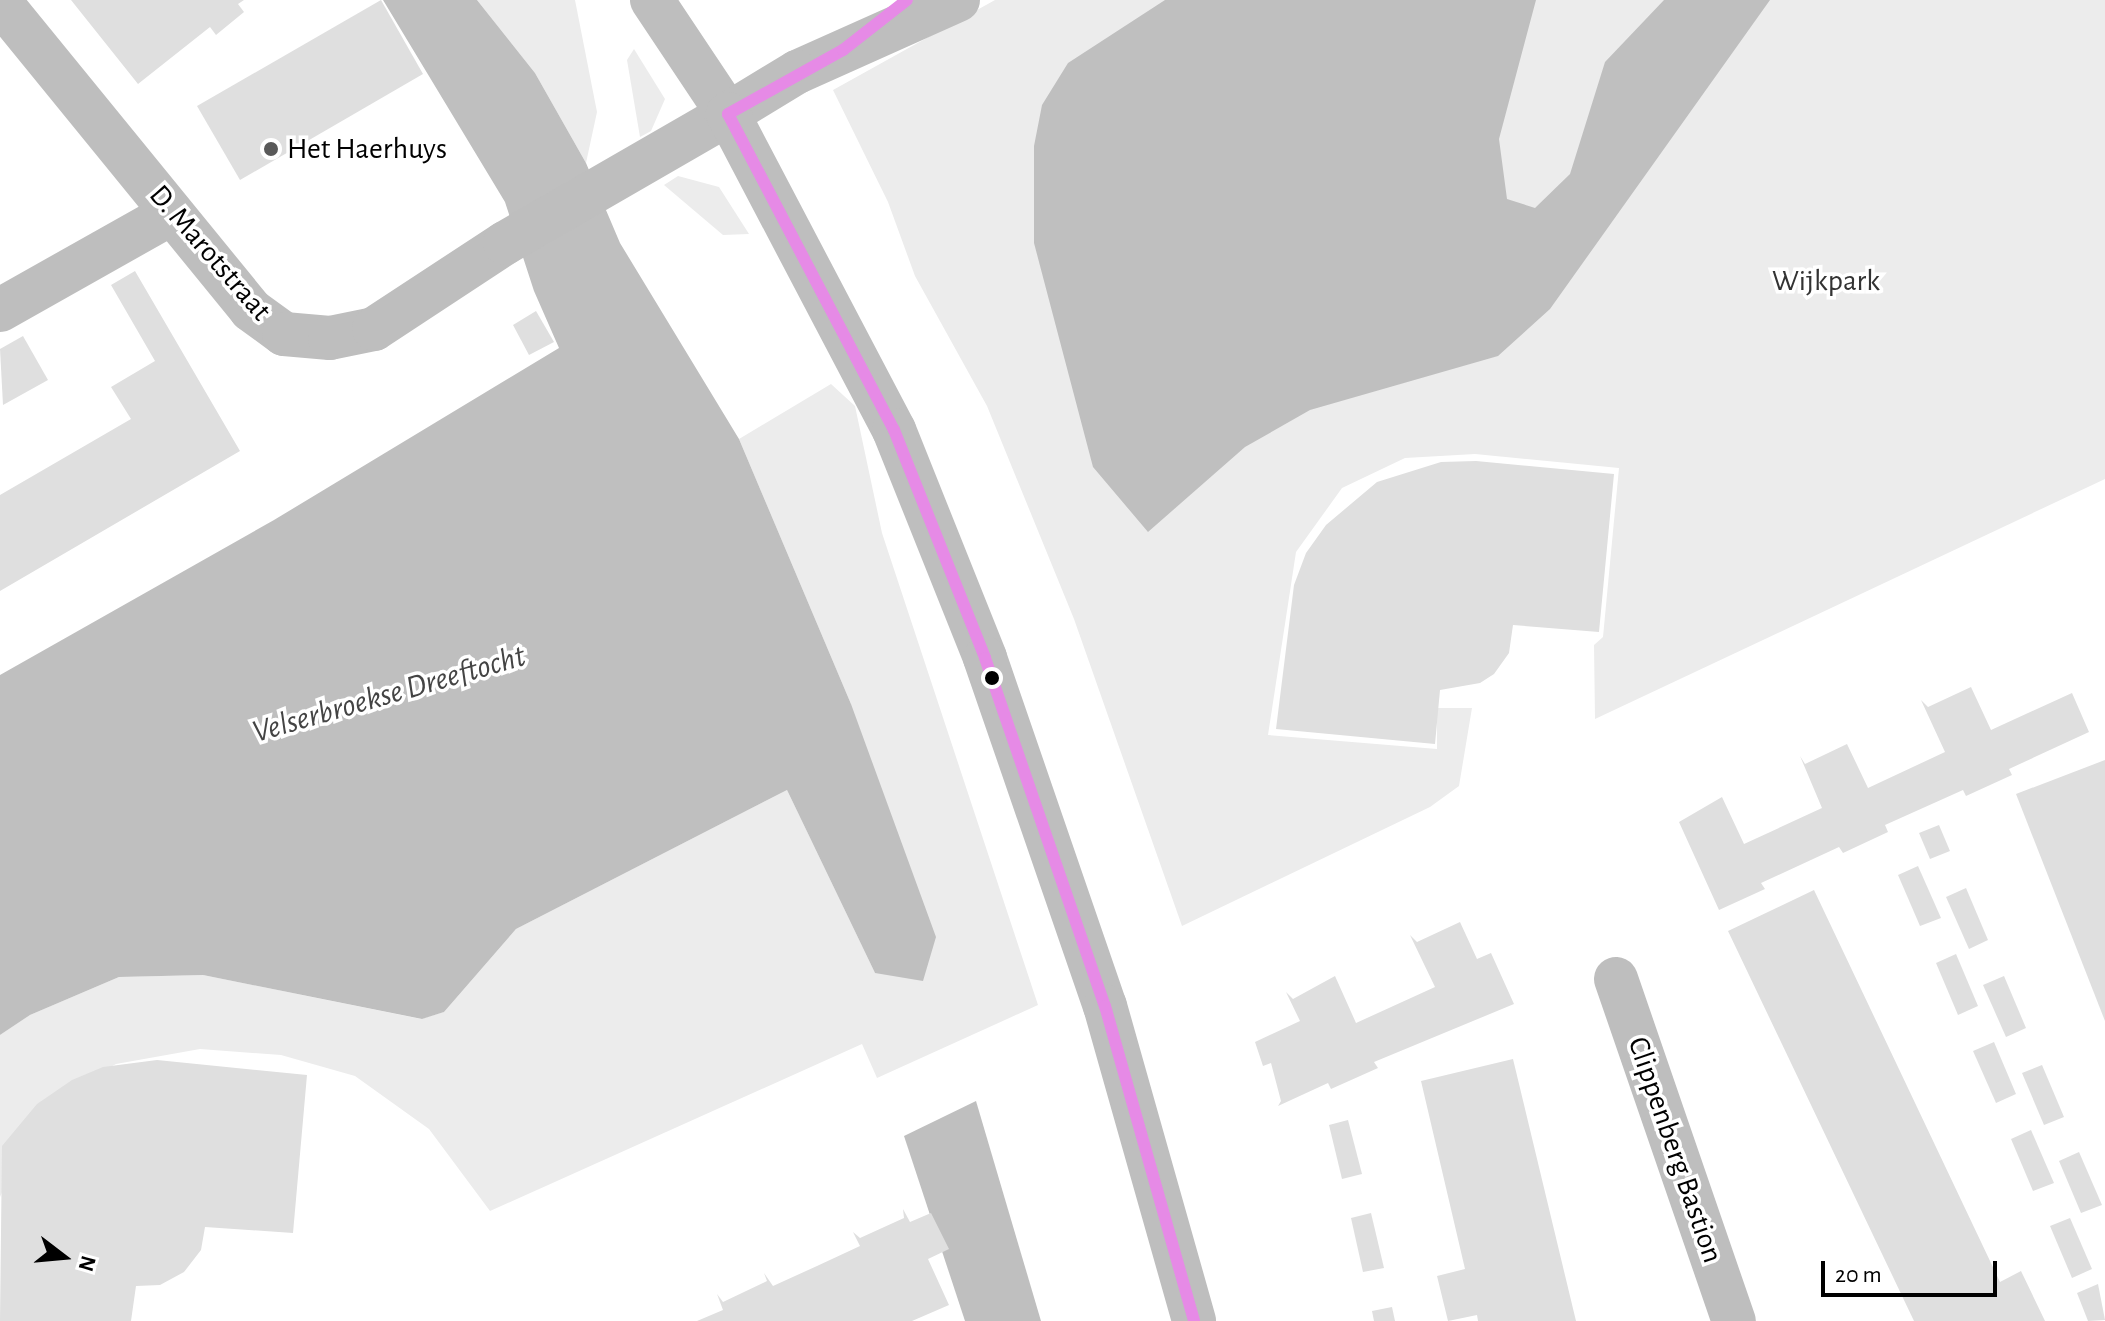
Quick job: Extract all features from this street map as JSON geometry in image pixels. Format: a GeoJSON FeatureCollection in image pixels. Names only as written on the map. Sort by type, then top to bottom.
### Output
{"type":"FeatureCollection","features":[{"type":"Feature","properties":{"kind":"street"},"geometry":{"type":"LineString","coordinates":[[652,0],[728,114],[894,430],[985,658],[1105,1006],[1194,1321]]}},
{"type":"Feature","properties":{"kind":"street"},"geometry":{"type":"LineString","coordinates":[[843,50],[907,0]]}},
{"type":"Feature","properties":{"kind":"street"},"geometry":{"type":"LineString","coordinates":[[843,50],[958,0]]}},
{"type":"Feature","properties":{"kind":"street","name":"D. Marotstraat"},"geometry":{"type":"LineString","coordinates":[[0,2],[251,310],[284,334],[330,338],[374,329],[505,243],[843,50]]}},
{"type":"Feature","properties":{"kind":"street"},"geometry":{"type":"LineString","coordinates":[[0,310],[172,213]]}},
{"type":"Feature","properties":{"kind":"street","name":"Clippenberg Bastion"},"geometry":{"type":"LineString","coordinates":[[1616,979],[1734,1321]]}},
{"type":"Feature","properties":{"kind":"green space"},"geometry":{"type":"Polygon","coordinates":[[[477,0],[575,0],[597,112],[586,163],[535,73],[477,0]]]}},
{"type":"Feature","properties":{"kind":"green space","name":"Wijkpark"},"geometry":{"type":"Polygon","coordinates":[[[995,0],[2105,0],[2105,479],[1595,719],[1594,645],[1603,637],[1619,468],[1475,454],[1405,458],[1342,488],[1296,552],[1268,735],[1437,749],[1437,708],[1472,708],[1459,786],[1430,807],[1182,926],[1074,619],[987,406],[915,276],[888,202],[833,90],[995,0]]]}},
{"type":"Feature","properties":{"kind":"green space"},"geometry":{"type":"Polygon","coordinates":[[[634,49],[665,99],[651,131],[640,137],[627,60],[634,49]]]}},
{"type":"Feature","properties":{"kind":"green space"},"geometry":{"type":"Polygon","coordinates":[[[678,176],[719,187],[749,234],[723,235],[664,185],[678,176]]]}},
{"type":"Feature","properties":{"kind":"green space"},"geometry":{"type":"Polygon","coordinates":[[[831,384],[855,406],[882,533],[1038,1005],[877,1078],[862,1044],[490,1211],[429,1129],[355,1076],[281,1055],[200,1049],[116,1064],[63,1092],[35,1113],[0,1197],[0,1035],[30,1015],[119,977],[203,975],[421,1019],[444,1012],[516,929],[787,790],[875,973],[851,704],[739,439],[831,384]]]}},
{"type":"Feature","properties":{"kind":"water","name":"Velserbroekse Dreeftocht"},"geometry":{"type":"Polygon","coordinates":[[[383,0],[477,0],[535,73],[586,163],[620,243],[739,439],[851,704],[936,937],[923,981],[875,973],[787,790],[516,929],[444,1012],[422,1019],[203,975],[119,977],[30,1015],[0,1035],[0,675],[274,520],[559,348],[534,291],[505,202],[383,0]]]}},
{"type":"Feature","properties":{"kind":"water"},"geometry":{"type":"Polygon","coordinates":[[[1165,0],[1536,0],[1499,139],[1507,199],[1535,208],[1570,174],[1605,62],[1664,0],[1770,0],[1550,309],[1498,356],[1310,410],[1245,447],[1148,532],[1093,467],[1034,243],[1034,146],[1042,105],[1068,63],[1165,0]]]}},
{"type":"Feature","properties":{"kind":"water"},"geometry":{"type":"Polygon","coordinates":[[[976,1101],[1041,1321],[965,1321],[904,1136],[976,1101]]]}},
{"type":"Feature","properties":{"kind":"building"},"geometry":{"type":"Polygon","coordinates":[[[71,0],[244,0],[238,4],[244,12],[216,35],[210,27],[138,84],[71,0]]]}},
{"type":"Feature","properties":{"kind":"building"},"geometry":{"type":"Polygon","coordinates":[[[381,0],[423,74],[240,180],[197,106],[381,0]]]}},
{"type":"Feature","properties":{"kind":"building"},"geometry":{"type":"Polygon","coordinates":[[[135,271],[240,451],[0,591],[0,495],[131,419],[111,387],[155,361],[111,285],[135,271]]]}},
{"type":"Feature","properties":{"kind":"building"},"geometry":{"type":"Polygon","coordinates":[[[536,311],[554,342],[529,355],[513,325],[536,311]]]}},
{"type":"Feature","properties":{"kind":"building"},"geometry":{"type":"Polygon","coordinates":[[[23,336],[48,380],[3,405],[0,349],[23,336]]]}},
{"type":"Feature","properties":{"kind":"building"},"geometry":{"type":"Polygon","coordinates":[[[1476,461],[1614,474],[1599,632],[1513,625],[1509,653],[1494,674],[1480,683],[1440,690],[1435,744],[1276,729],[1294,585],[1306,553],[1326,525],[1377,482],[1441,462],[1476,461]]]}},
{"type":"Feature","properties":{"kind":"building"},"geometry":{"type":"Polygon","coordinates":[[[1971,687],[1991,730],[2072,693],[2089,732],[2009,769],[2012,775],[1966,796],[1963,790],[1885,825],[1888,832],[1843,853],[1839,847],[1761,883],[1765,889],[1719,910],[1679,822],[1722,797],[1744,844],[1822,808],[1800,756],[1805,764],[1847,744],[1868,788],[1945,752],[1921,700],[1928,707],[1971,687]]]}},
{"type":"Feature","properties":{"kind":"building"},"geometry":{"type":"Polygon","coordinates":[[[2105,760],[2105,1021],[2016,794],[2105,760]]]}},
{"type":"Feature","properties":{"kind":"building"},"geometry":{"type":"Polygon","coordinates":[[[1939,825],[1950,851],[1930,859],[1919,833],[1939,825]]]}},
{"type":"Feature","properties":{"kind":"building"},"geometry":{"type":"Polygon","coordinates":[[[1918,866],[1941,918],[1920,926],[1898,875],[1918,866]]]}},
{"type":"Feature","properties":{"kind":"building"},"geometry":{"type":"Polygon","coordinates":[[[1966,888],[1988,940],[1969,949],[1946,897],[1966,888]]]}},
{"type":"Feature","properties":{"kind":"building"},"geometry":{"type":"Polygon","coordinates":[[[1814,890],[2000,1282],[2021,1271],[2045,1321],[1914,1321],[1728,931],[1814,890]]]}},
{"type":"Feature","properties":{"kind":"building"},"geometry":{"type":"Polygon","coordinates":[[[1460,922],[1477,959],[1491,953],[1514,1004],[1374,1062],[1378,1068],[1331,1089],[1328,1083],[1278,1106],[1281,1101],[1271,1063],[1263,1066],[1255,1042],[1300,1021],[1286,992],[1293,999],[1335,976],[1356,1023],[1435,987],[1410,935],[1417,942],[1460,922]]]}},
{"type":"Feature","properties":{"kind":"building"},"geometry":{"type":"Polygon","coordinates":[[[1956,954],[1978,1006],[1958,1015],[1936,963],[1956,954]]]}},
{"type":"Feature","properties":{"kind":"building"},"geometry":{"type":"Polygon","coordinates":[[[2004,976],[2026,1028],[2006,1037],[1983,985],[2004,976]]]}},
{"type":"Feature","properties":{"kind":"building"},"geometry":{"type":"Polygon","coordinates":[[[1994,1042],[2016,1094],[1996,1103],[1973,1051],[1994,1042]]]}},
{"type":"Feature","properties":{"kind":"building"},"geometry":{"type":"Polygon","coordinates":[[[1513,1059],[1576,1321],[1478,1321],[1477,1315],[1448,1321],[1437,1276],[1465,1269],[1421,1081],[1513,1059]]]}},
{"type":"Feature","properties":{"kind":"building"},"geometry":{"type":"Polygon","coordinates":[[[157,1060],[307,1075],[293,1233],[205,1227],[201,1250],[184,1272],[160,1285],[136,1286],[131,1321],[0,1321],[2,1146],[37,1104],[72,1080],[103,1067],[157,1060]]]}},
{"type":"Feature","properties":{"kind":"building"},"geometry":{"type":"Polygon","coordinates":[[[2042,1065],[2064,1117],[2044,1125],[2022,1073],[2042,1065]]]}},
{"type":"Feature","properties":{"kind":"building"},"geometry":{"type":"Polygon","coordinates":[[[1348,1120],[1362,1174],[1342,1179],[1329,1125],[1348,1120]]]}},
{"type":"Feature","properties":{"kind":"building"},"geometry":{"type":"Polygon","coordinates":[[[2031,1130],[2054,1183],[2033,1191],[2011,1139],[2031,1130]]]}},
{"type":"Feature","properties":{"kind":"building"},"geometry":{"type":"Polygon","coordinates":[[[2079,1152],[2102,1205],[2081,1213],[2059,1161],[2079,1152]]]}},
{"type":"Feature","properties":{"kind":"building"},"geometry":{"type":"Polygon","coordinates":[[[903,1209],[910,1222],[931,1213],[949,1249],[928,1259],[949,1305],[912,1321],[697,1321],[723,1310],[717,1294],[723,1302],[767,1281],[764,1273],[773,1286],[817,1266],[860,1246],[853,1232],[860,1238],[904,1218],[903,1209]]]}},
{"type":"Feature","properties":{"kind":"building"},"geometry":{"type":"Polygon","coordinates":[[[1371,1213],[1384,1268],[1363,1272],[1351,1218],[1371,1213]]]}},
{"type":"Feature","properties":{"kind":"building"},"geometry":{"type":"Polygon","coordinates":[[[2070,1218],[2092,1269],[2072,1278],[2050,1226],[2070,1218]]]}},
{"type":"Feature","properties":{"kind":"building"},"geometry":{"type":"Polygon","coordinates":[[[2098,1284],[2105,1320],[2088,1321],[2077,1293],[2098,1284]]]}},
{"type":"Feature","properties":{"kind":"building"},"geometry":{"type":"Polygon","coordinates":[[[1392,1307],[1395,1321],[1374,1321],[1372,1311],[1392,1307]]]}},
{"type":"Feature","properties":{"kind":"transit line"},"geometry":{"type":"LineString","coordinates":[[728,114],[843,50],[907,0]]}},
{"type":"Feature","properties":{"kind":"transit line"},"geometry":{"type":"LineString","coordinates":[[728,114],[894,430],[985,658],[1105,1006],[1194,1321]]}},
{"type":"Feature","properties":{"kind":"place","name":"Het Haerhuys"},"geometry":{"type":"Point","coordinates":[271,149]}}]}
